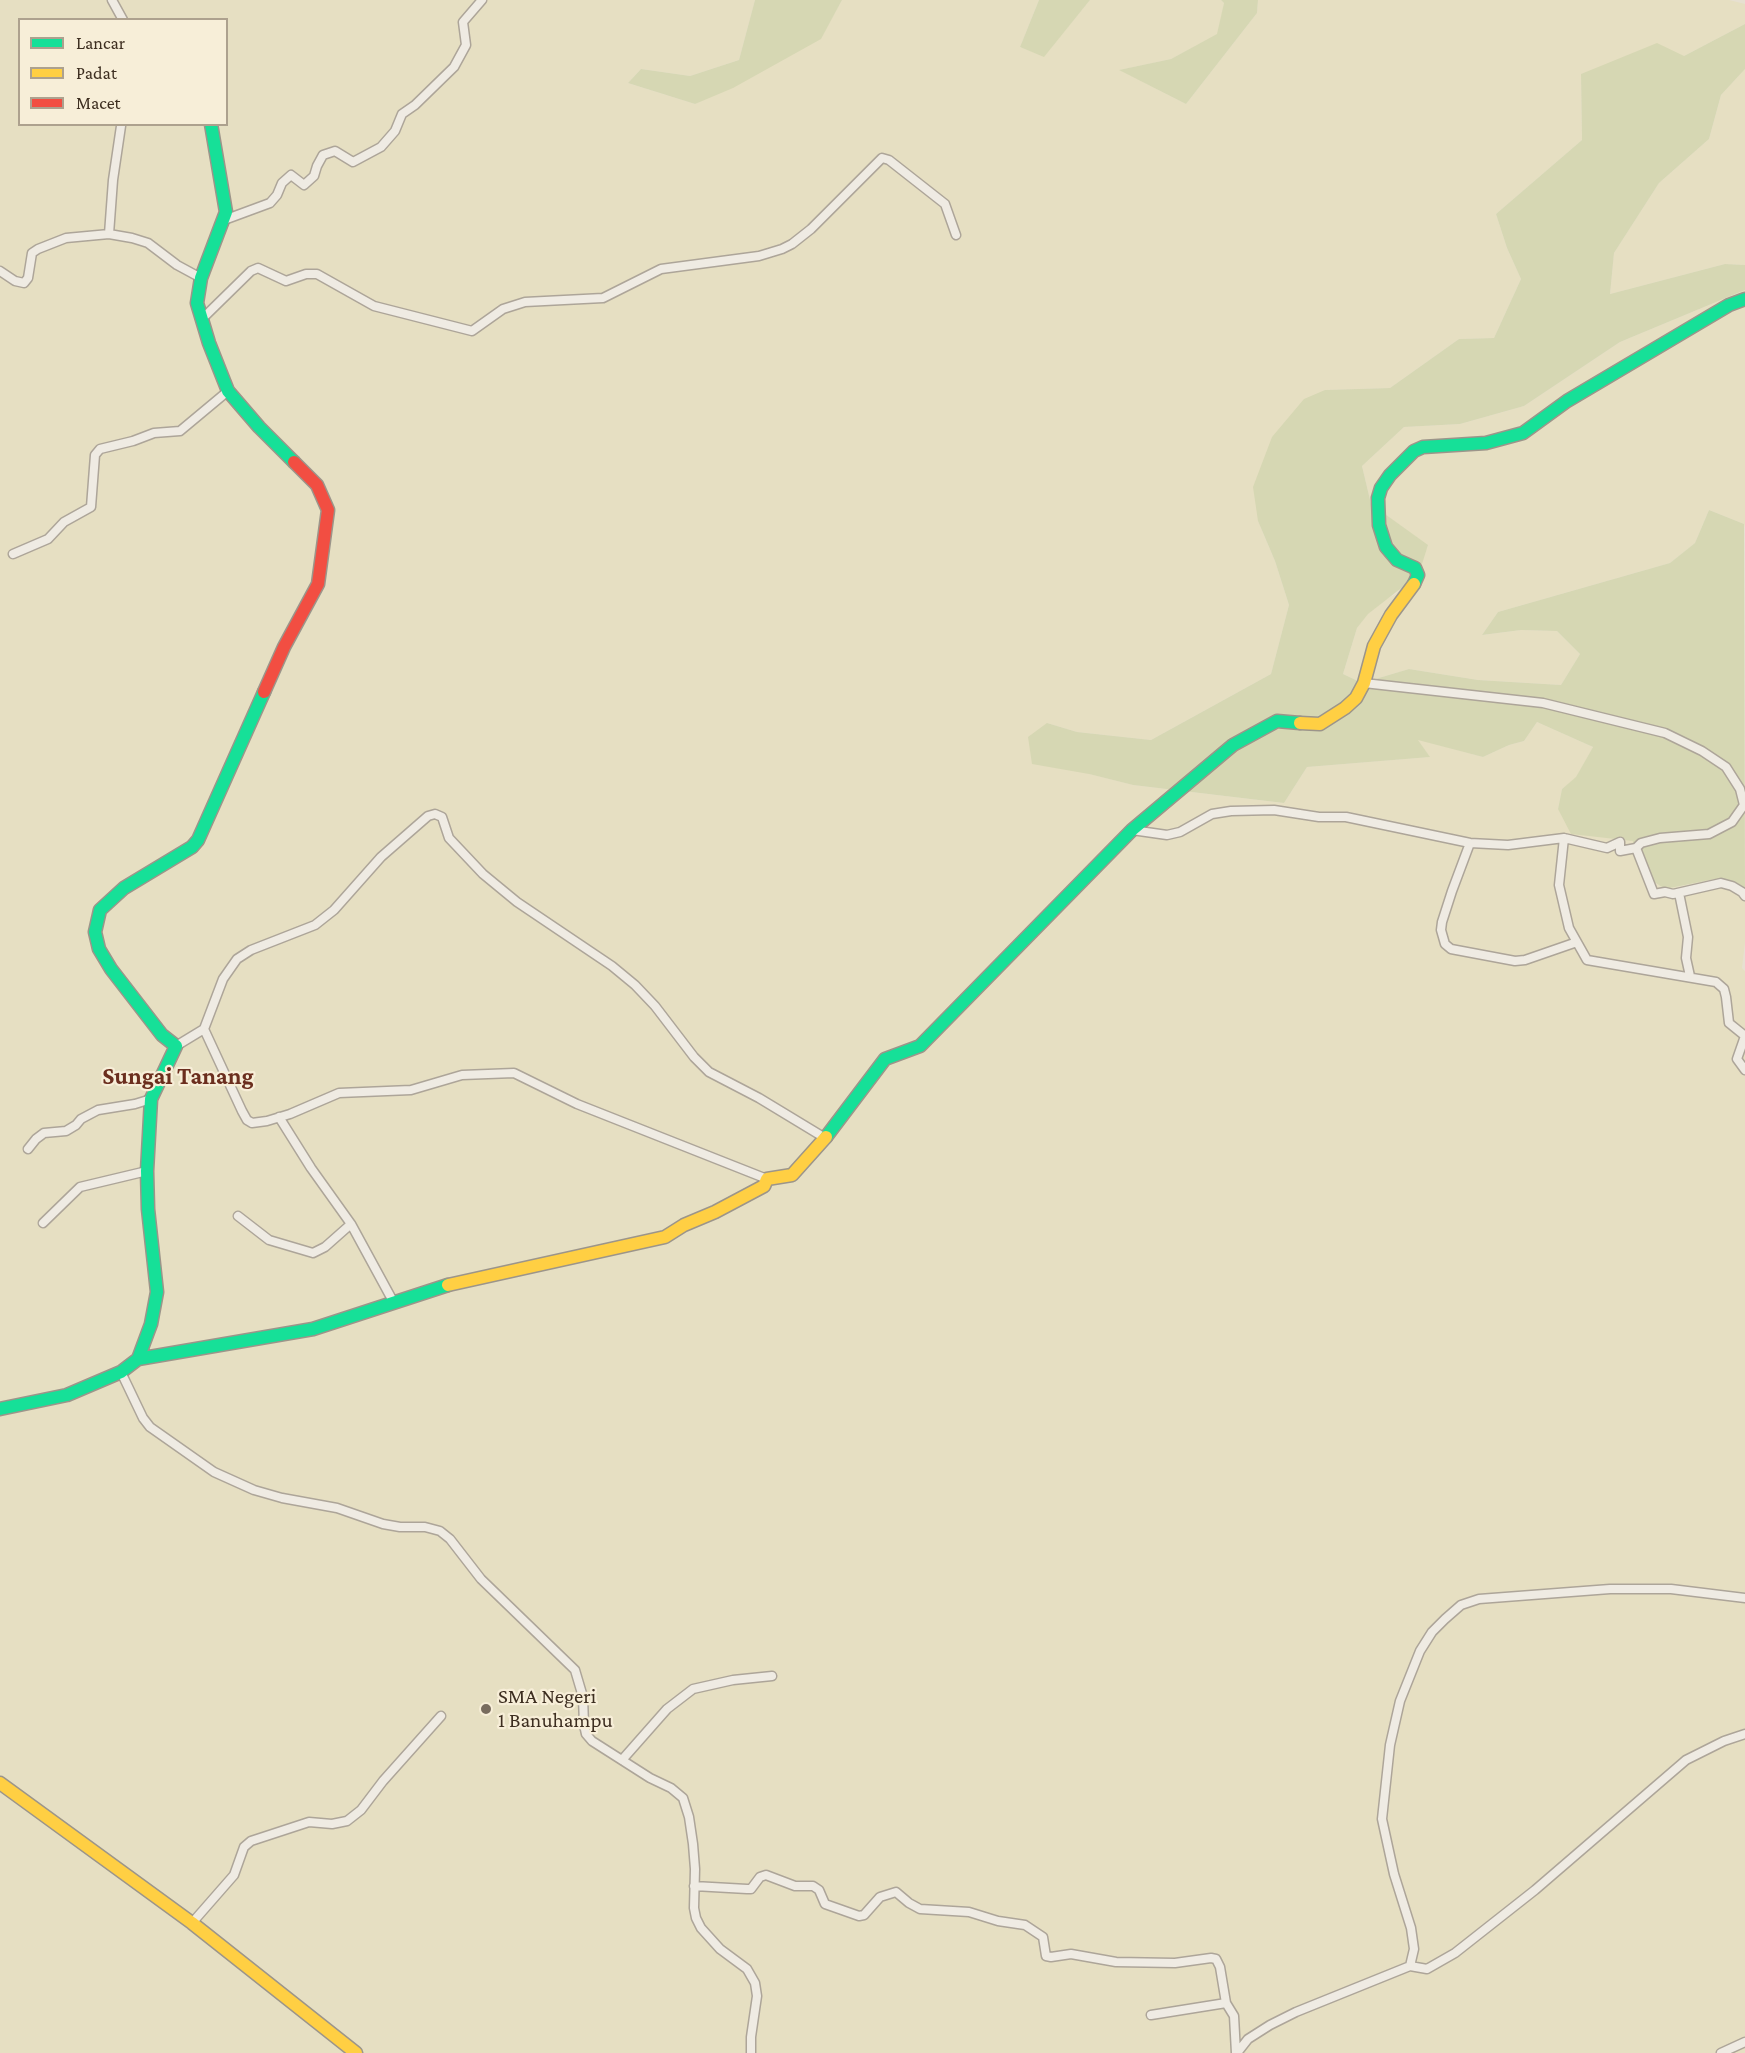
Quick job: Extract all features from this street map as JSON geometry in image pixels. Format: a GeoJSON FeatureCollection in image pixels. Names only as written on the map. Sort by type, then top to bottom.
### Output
{"type":"FeatureCollection","features":[{"type":"Feature","properties":{"kind":"street"},"geometry":{"type":"LineString","coordinates":[[112,0],[122,18]]}},
{"type":"Feature","properties":{"kind":"street"},"geometry":{"type":"LineString","coordinates":[[224,220],[270,203],[277,195],[282,183],[291,175],[304,186],[314,176],[323,155],[335,151],[353,162],[381,147],[395,131],[402,114],[415,105],[454,67],[466,45],[463,22],[482,0]]}},
{"type":"Feature","properties":{"kind":"street"},"geometry":{"type":"LineString","coordinates":[[109,234],[113,180],[121,126]]}},
{"type":"Feature","properties":{"kind":"street"},"geometry":{"type":"LineString","coordinates":[[176,1046],[162,1035],[139,1008],[99,949],[95,932],[100,910],[124,888],[192,847],[198,840],[284,646],[318,584],[328,510],[317,485],[259,427],[228,391],[209,344],[197,303],[201,278],[226,212],[211,126]]}},
{"type":"Feature","properties":{"kind":"street"},"geometry":{"type":"LineString","coordinates":[[202,319],[251,271],[258,268],[286,281],[306,274],[317,274],[374,306],[472,331],[503,309],[525,302],[603,297],[661,270],[759,256],[782,249],[801,238],[882,158],[889,160],[945,204],[956,235]]}},
{"type":"Feature","properties":{"kind":"street"},"geometry":{"type":"LineString","coordinates":[[0,271],[24,283],[28,278],[32,253],[38,249],[66,238],[109,234],[148,243],[177,265],[201,278]]}},
{"type":"Feature","properties":{"kind":"street"},"geometry":{"type":"LineString","coordinates":[[204,1029],[247,1120],[252,1123],[279,1117],[339,1093],[411,1090],[462,1075],[514,1073],[577,1104],[767,1179],[792,1175],[825,1138],[885,1059],[920,1046],[1132,830],[1233,745],[1277,721],[1320,724],[1356,698],[1364,683],[1374,646],[1391,615],[1416,582],[1418,575],[1415,568],[1397,560],[1386,547],[1379,525],[1378,498],[1381,488],[1390,475],[1414,451],[1423,447],[1486,443],[1523,433],[1567,400],[1729,305],[1745,299]]}},
{"type":"Feature","properties":{"kind":"street"},"geometry":{"type":"LineString","coordinates":[[13,554],[48,539],[64,522],[91,507],[95,455],[100,449],[154,433],[180,430],[228,391]]}},
{"type":"Feature","properties":{"kind":"street"},"geometry":{"type":"LineString","coordinates":[[1132,830],[1167,835],[1180,832],[1212,814],[1274,810],[1319,817],[1346,817],[1470,843],[1508,845],[1564,838],[1607,848],[1620,842],[1620,851],[1636,848],[1641,843],[1660,838],[1708,834],[1732,822],[1744,806],[1740,789],[1726,767],[1702,751],[1665,733],[1543,703],[1364,683]]}},
{"type":"Feature","properties":{"kind":"street"},"geometry":{"type":"LineString","coordinates":[[138,1359],[152,1324],[156,1292],[148,1209],[147,1171],[152,1099],[176,1046],[204,1029],[223,979],[237,959],[251,950],[315,925],[334,910],[381,857],[428,816],[435,814],[442,817],[449,838],[483,874],[517,902],[612,966],[635,985],[709,1072],[759,1098],[825,1138]]}},
{"type":"Feature","properties":{"kind":"street"},"geometry":{"type":"LineString","coordinates":[[1564,838],[1559,885],[1569,928],[1587,960],[1716,982],[1724,989],[1729,1023],[1745,1036],[1737,1059],[1745,1070]]}},
{"type":"Feature","properties":{"kind":"street"},"geometry":{"type":"LineString","coordinates":[[1470,843],[1442,922],[1441,930],[1445,944],[1451,949],[1515,961],[1525,960],[1577,942]]}},
{"type":"Feature","properties":{"kind":"street"},"geometry":{"type":"LineString","coordinates":[[1636,848],[1654,894],[1679,893],[1722,883],[1732,886],[1745,896]]}},
{"type":"Feature","properties":{"kind":"street"},"geometry":{"type":"LineString","coordinates":[[1679,893],[1688,937],[1686,958],[1689,976]]}},
{"type":"Feature","properties":{"kind":"street"},"geometry":{"type":"LineString","coordinates":[[28,1149],[44,1132],[66,1131],[81,1119],[98,1110],[152,1099]]}},
{"type":"Feature","properties":{"kind":"street"},"geometry":{"type":"LineString","coordinates":[[279,1117],[311,1168],[351,1224],[394,1303]]}},
{"type":"Feature","properties":{"kind":"street"},"geometry":{"type":"LineString","coordinates":[[43,1223],[80,1187],[147,1171]]}},
{"type":"Feature","properties":{"kind":"street"},"geometry":{"type":"LineString","coordinates":[[0,1409],[67,1395],[121,1372],[138,1359],[313,1329],[446,1286],[665,1237],[684,1225],[715,1212],[764,1186],[767,1179]]}},
{"type":"Feature","properties":{"kind":"street"},"geometry":{"type":"LineString","coordinates":[[238,1216],[269,1240],[313,1253],[325,1247],[351,1224]]}},
{"type":"Feature","properties":{"kind":"street"},"geometry":{"type":"LineString","coordinates":[[121,1372],[143,1418],[150,1427],[220,1475],[254,1490],[282,1498],[337,1508],[383,1524],[425,1527],[440,1531],[450,1539],[481,1579],[575,1670],[583,1696],[586,1734],[592,1741],[650,1778],[671,1788],[683,1798],[690,1817],[694,1908],[701,1928],[720,1949],[747,1969],[755,1983],[757,1996],[751,2053]]}},
{"type":"Feature","properties":{"kind":"street"},"geometry":{"type":"LineString","coordinates":[[1410,1966],[1414,1949],[1411,1928],[1394,1875],[1382,1819],[1390,1746],[1401,1701],[1420,1651],[1432,1632],[1461,1605],[1479,1599],[1610,1588],[1671,1589],[1745,1598]]}},
{"type":"Feature","properties":{"kind":"street"},"geometry":{"type":"LineString","coordinates":[[622,1760],[667,1709],[693,1689],[733,1680],[772,1676]]}},
{"type":"Feature","properties":{"kind":"street"},"geometry":{"type":"LineString","coordinates":[[192,1923],[234,1875],[244,1848],[251,1841],[309,1822],[332,1824],[347,1821],[361,1810],[383,1780],[441,1716]]}},
{"type":"Feature","properties":{"kind":"street"},"geometry":{"type":"LineString","coordinates":[[1236,2053],[1248,2039],[1287,2016],[1410,1966],[1427,1969],[1455,1953],[1535,1890],[1686,1760],[1724,1741],[1745,1734]]}},
{"type":"Feature","properties":{"kind":"street"},"geometry":{"type":"LineString","coordinates":[[0,1783],[192,1923],[356,2053]]}},
{"type":"Feature","properties":{"kind":"street"},"geometry":{"type":"LineString","coordinates":[[694,1886],[747,1890],[760,1877],[766,1875],[795,1886],[813,1886],[819,1890],[825,1904],[859,1916],[864,1916],[880,1897],[896,1892],[921,1909],[969,1912],[998,1921],[1025,1925],[1043,1937],[1046,1956],[1071,1954],[1116,1962],[1216,1959],[1220,1967],[1226,2003],[1234,2016],[1236,2053]]}},
{"type":"Feature","properties":{"kind":"street"},"geometry":{"type":"LineString","coordinates":[[1152,2015],[1226,2003]]}},
{"type":"Feature","properties":{"kind":"street"},"geometry":{"type":"LineString","coordinates":[[1721,2053],[1745,2042]]}},
{"type":"Feature","properties":{"kind":"shaded area"},"geometry":{"type":"Polygon","coordinates":[[[0,0],[755,0],[739,60],[690,76],[641,69],[628,83],[695,104],[820,39],[842,0],[1039,0],[1020,47],[1044,56],[1090,0],[1221,0],[1224,3],[1218,34],[1171,59],[1120,70],[1186,104],[1257,13],[1258,0],[1729,0],[1745,4],[1745,24],[1684,56],[1581,74],[1582,140],[1496,214],[1507,248],[1521,279],[1494,338],[1459,339],[1390,388],[1325,390],[1258,521],[1275,561],[1289,605],[1271,674],[1151,740],[1077,732],[1047,723],[1089,774],[1133,785],[1284,803],[1307,767],[1429,757],[1417,739],[1483,757],[1524,741],[1537,722],[1593,747],[1576,778],[1562,789],[1558,809],[1633,841],[1651,880],[1665,889],[1715,879],[1728,882],[1742,894],[1745,901],[1745,942],[1742,968],[1745,971],[1745,2053],[0,2053],[0,0]]]}},
{"type":"Feature","properties":{"kind":"shaded area"},"geometry":{"type":"Polygon","coordinates":[[[1745,69],[1745,265],[1725,264],[1610,294],[1614,253],[1659,183],[1709,139],[1721,95],[1745,69]]]}},
{"type":"Feature","properties":{"kind":"shaded area"},"geometry":{"type":"Polygon","coordinates":[[[1745,290],[1745,528],[1744,524],[1709,510],[1695,543],[1670,563],[1498,612],[1482,635],[1521,630],[1557,631],[1580,654],[1561,685],[1478,680],[1409,669],[1362,683],[1343,674],[1357,628],[1367,614],[1384,600],[1396,594],[1428,546],[1371,504],[1362,466],[1404,427],[1460,424],[1524,406],[1620,342],[1745,290]]]}},
{"type":"Feature","properties":{"kind":"green space"},"geometry":{"type":"Polygon","coordinates":[[[755,0],[842,0],[821,39],[733,88],[695,104],[628,83],[641,69],[690,76],[739,60],[755,0]]]}},
{"type":"Feature","properties":{"kind":"green space"},"geometry":{"type":"Polygon","coordinates":[[[1039,0],[1090,0],[1044,57],[1020,47],[1039,0]]]}},
{"type":"Feature","properties":{"kind":"green space"},"geometry":{"type":"Polygon","coordinates":[[[1221,0],[1258,0],[1257,13],[1186,104],[1119,70],[1171,59],[1217,34],[1224,3],[1221,0]]]}},
{"type":"Feature","properties":{"kind":"green space"},"geometry":{"type":"Polygon","coordinates":[[[1745,24],[1745,69],[1721,95],[1709,139],[1659,183],[1614,253],[1610,294],[1725,264],[1745,265],[1745,290],[1620,342],[1524,406],[1460,424],[1404,427],[1362,466],[1371,504],[1428,545],[1422,564],[1409,582],[1368,614],[1357,628],[1343,674],[1362,683],[1409,669],[1478,680],[1561,685],[1580,654],[1557,631],[1521,630],[1482,635],[1498,612],[1670,563],[1695,543],[1709,510],[1744,524],[1745,901],[1742,894],[1728,882],[1715,879],[1665,889],[1651,880],[1637,863],[1632,851],[1633,841],[1571,834],[1558,809],[1562,789],[1576,777],[1593,747],[1537,722],[1524,741],[1483,757],[1418,740],[1430,757],[1307,767],[1284,803],[1133,785],[1089,774],[1032,764],[1028,737],[1047,723],[1077,732],[1151,740],[1271,674],[1289,605],[1275,561],[1258,521],[1253,487],[1272,437],[1304,399],[1325,390],[1390,388],[1459,339],[1494,338],[1521,279],[1507,248],[1496,214],[1582,140],[1581,74],[1657,43],[1684,56],[1745,24]]]}},
{"type":"Feature","properties":{"kind":"traffic: fast"},"geometry":{"type":"LineString","coordinates":[[211,126],[226,212],[201,278],[197,303],[209,343],[228,391],[259,427],[294,462]]}},
{"type":"Feature","properties":{"kind":"traffic: fast"},"geometry":{"type":"LineString","coordinates":[[1414,584],[1418,575],[1415,568],[1397,560],[1386,547],[1379,525],[1378,498],[1381,488],[1390,475],[1414,451],[1423,447],[1486,443],[1523,433],[1567,401],[1729,305],[1745,299]]}},
{"type":"Feature","properties":{"kind":"traffic: fast"},"geometry":{"type":"LineString","coordinates":[[138,1359],[151,1324],[157,1292],[148,1209],[147,1171],[151,1099],[176,1046],[162,1035],[111,969],[99,949],[95,932],[100,910],[124,888],[192,847],[198,840],[264,692]]}},
{"type":"Feature","properties":{"kind":"traffic: fast"},"geometry":{"type":"LineString","coordinates":[[826,1137],[885,1059],[920,1046],[1132,830],[1233,745],[1277,721],[1300,723]]}},
{"type":"Feature","properties":{"kind":"traffic: fast"},"geometry":{"type":"LineString","coordinates":[[0,1409],[67,1395],[121,1372],[138,1359],[313,1329],[448,1285]]}},
{"type":"Feature","properties":{"kind":"traffic: slow"},"geometry":{"type":"LineString","coordinates":[[1300,723],[1320,724],[1356,698],[1364,683],[1374,646],[1391,615],[1414,584]]}},
{"type":"Feature","properties":{"kind":"traffic: slow"},"geometry":{"type":"LineString","coordinates":[[448,1285],[665,1237],[684,1225],[715,1212],[764,1186],[767,1179],[792,1175],[826,1137]]}},
{"type":"Feature","properties":{"kind":"traffic: slow"},"geometry":{"type":"LineString","coordinates":[[0,1783],[192,1923],[356,2053]]}},
{"type":"Feature","properties":{"kind":"traffic: jam"},"geometry":{"type":"LineString","coordinates":[[264,692],[284,647],[318,584],[328,510],[317,485],[294,462]]}},
{"type":"Feature","properties":{"kind":"place","name":"SMA Negeri 1 Banuhampu"},"geometry":{"type":"Point","coordinates":[486,1709]}},
{"type":"Feature","properties":{"kind":"district","name":"Sungai Tanang"},"geometry":{"type":"Point","coordinates":[178,1077]}}]}
